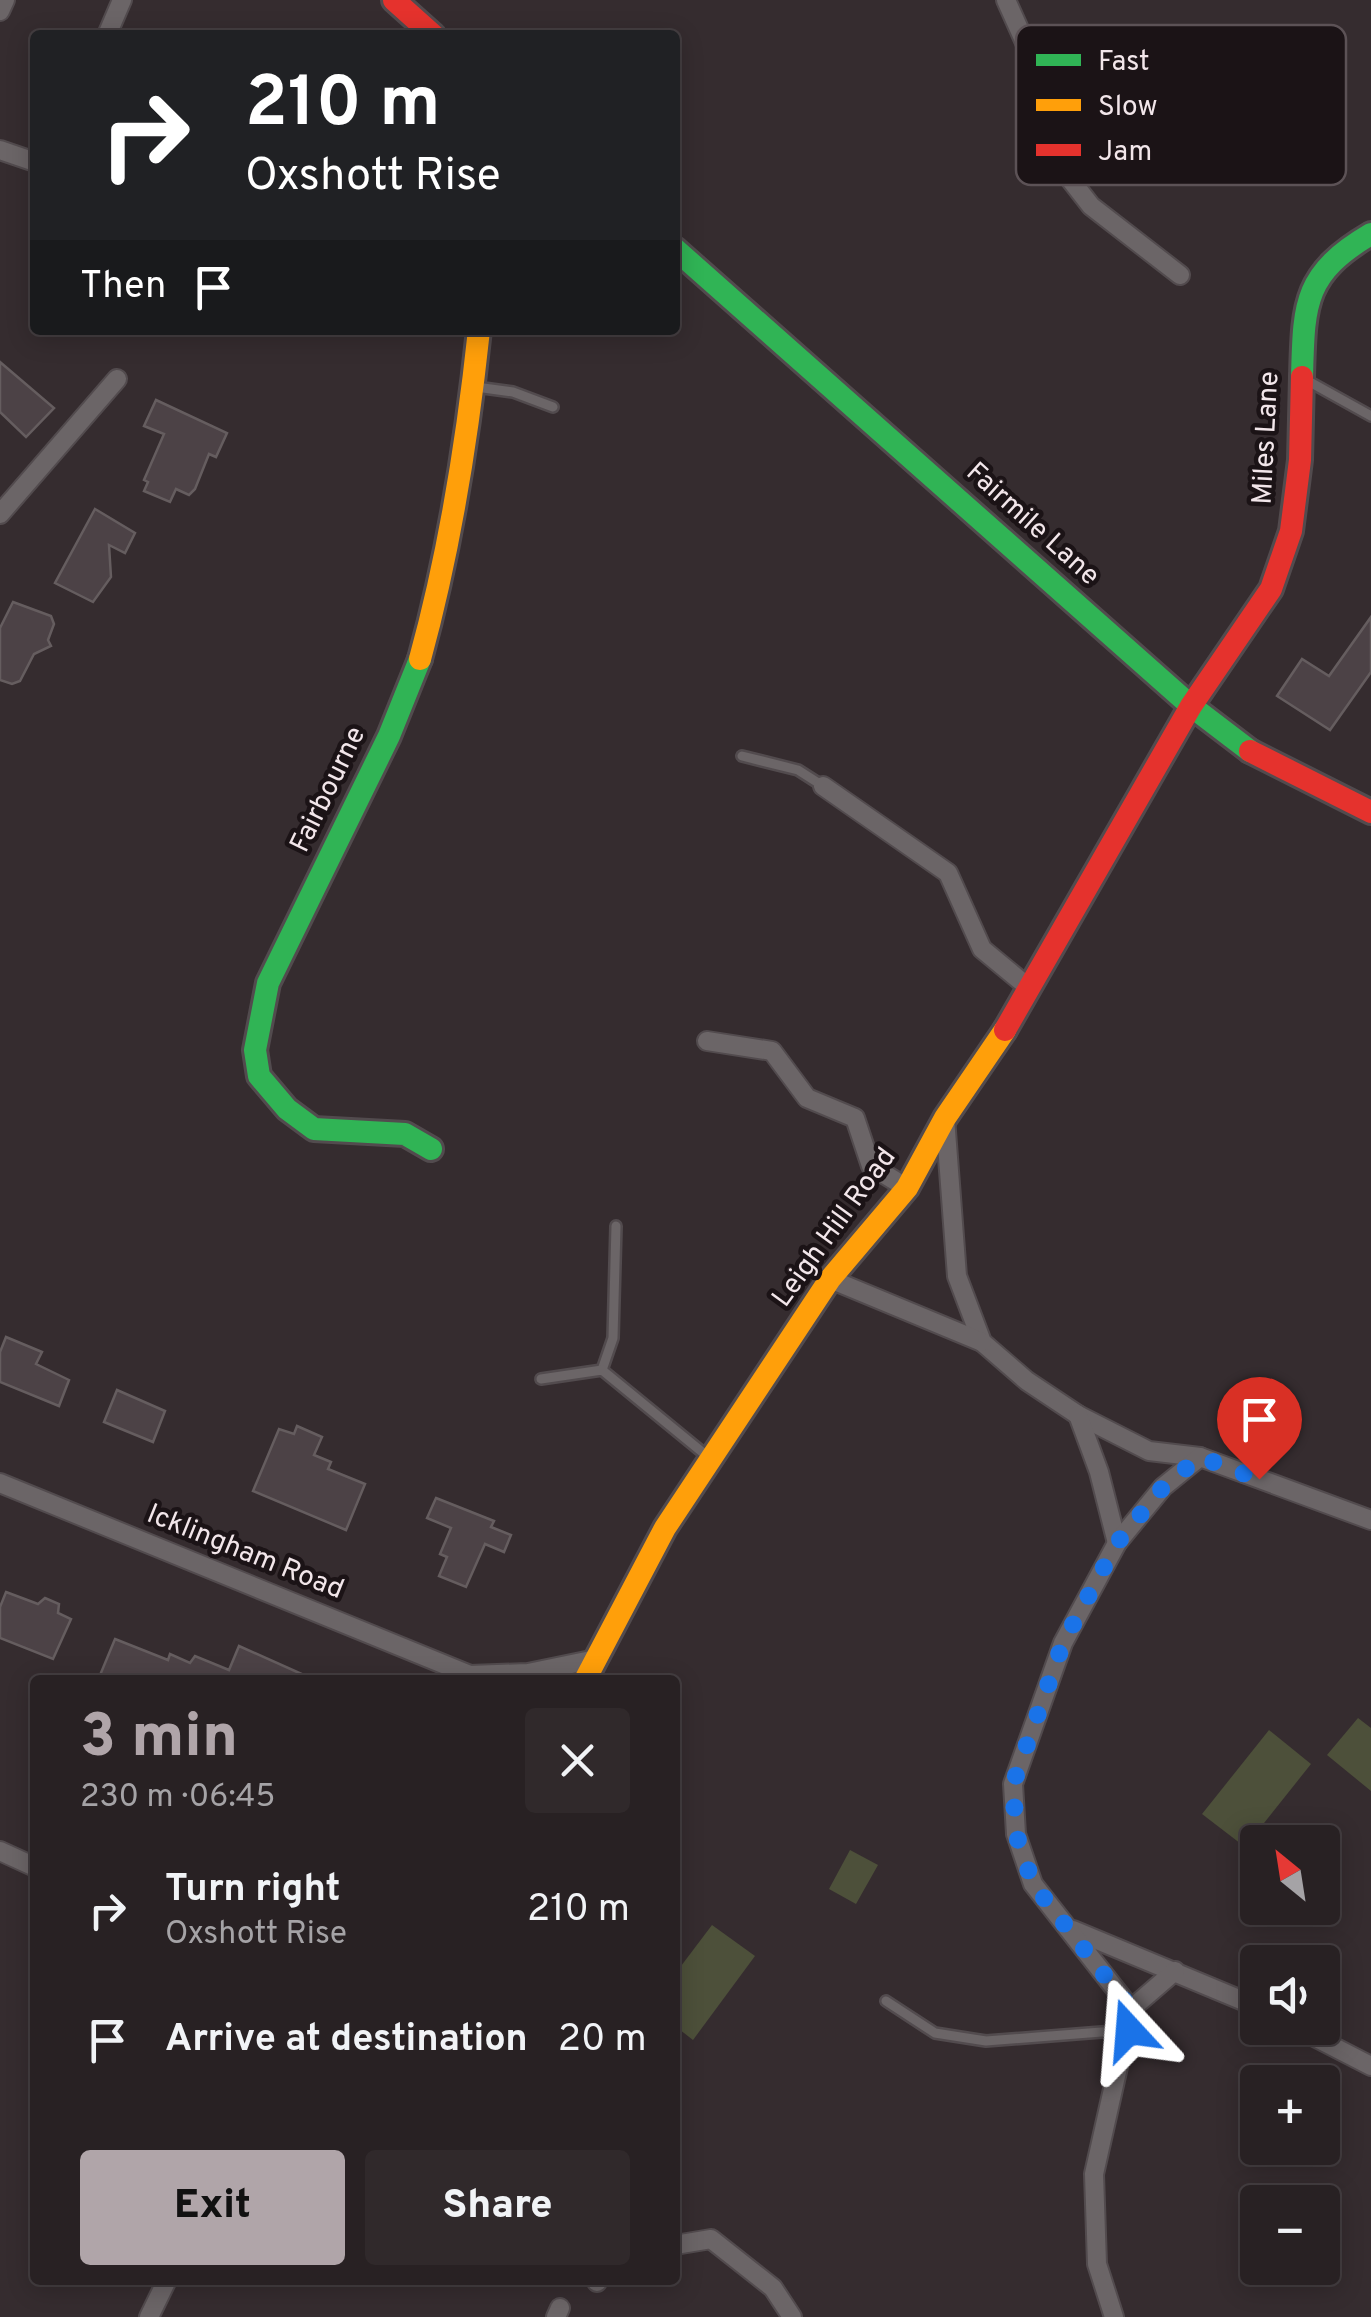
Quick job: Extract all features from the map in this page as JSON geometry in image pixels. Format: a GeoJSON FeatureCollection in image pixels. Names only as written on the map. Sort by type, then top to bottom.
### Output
{"type":"FeatureCollection","features":[{"type":"Feature","properties":{"kind":"street"},"geometry":{"type":"LineString","coordinates":[[0,11],[4,0]]}},
{"type":"Feature","properties":{"kind":"street"},"geometry":{"type":"LineString","coordinates":[[109,30],[122,0]]}},
{"type":"Feature","properties":{"kind":"street"},"geometry":{"type":"LineString","coordinates":[[394,0],[427,30]]}},
{"type":"Feature","properties":{"kind":"street"},"geometry":{"type":"LineString","coordinates":[[1006,0],[1017,25]]}},
{"type":"Feature","properties":{"kind":"street"},"geometry":{"type":"LineString","coordinates":[[0,150],[30,160]]}},
{"type":"Feature","properties":{"kind":"street"},"geometry":{"type":"LineString","coordinates":[[1075,185],[1092,206],[1180,275]]}},
{"type":"Feature","properties":{"kind":"street","name":"Miles Lane"},"geometry":{"type":"LineString","coordinates":[[1191,706],[1271,589],[1291,532],[1300,460],[1304,308],[1313,282],[1344,250],[1371,234]]}},
{"type":"Feature","properties":{"kind":"street","name":"Fairmile Lane"},"geometry":{"type":"LineString","coordinates":[[680,253],[1191,706],[1250,751],[1371,812]]}},
{"type":"Feature","properties":{"kind":"street","name":"Fairbourne"},"geometry":{"type":"LineString","coordinates":[[430,1149],[405,1134],[314,1128],[288,1109],[259,1076],[255,1050],[268,982],[389,736],[419,662],[446,567],[478,335]]}},
{"type":"Feature","properties":{"kind":"street"},"geometry":{"type":"LineString","coordinates":[[0,514],[116,379]]}},
{"type":"Feature","properties":{"kind":"street","name":"Leigh Hill Road"},"geometry":{"type":"LineString","coordinates":[[590,1670],[666,1528],[830,1279],[908,1188],[946,1118],[994,1052],[1191,706]]}},
{"type":"Feature","properties":{"kind":"street"},"geometry":{"type":"LineString","coordinates":[[823,786],[948,874],[982,949],[1028,987]]}},
{"type":"Feature","properties":{"kind":"street"},"geometry":{"type":"LineString","coordinates":[[707,1041],[772,1051],[807,1098],[854,1118],[871,1166],[908,1188]]}},
{"type":"Feature","properties":{"kind":"street"},"geometry":{"type":"LineString","coordinates":[[946,1118],[957,1276],[982,1342]]}},
{"type":"Feature","properties":{"kind":"street"},"geometry":{"type":"LineString","coordinates":[[830,1279],[982,1342],[1028,1382],[1078,1415],[1149,1451],[1200,1457],[1371,1520]]}},
{"type":"Feature","properties":{"kind":"street"},"geometry":{"type":"LineString","coordinates":[[1078,1415],[1099,1472],[1117,1543]]}},
{"type":"Feature","properties":{"kind":"street"},"geometry":{"type":"LineString","coordinates":[[1114,2317],[1097,2264],[1094,2174],[1131,2009],[1033,1884],[1016,1834],[1013,1784],[1063,1643],[1117,1543],[1163,1487],[1200,1457]]}},
{"type":"Feature","properties":{"kind":"street","name":"Icklingham Road"},"geometry":{"type":"LineString","coordinates":[[0,1483],[465,1675]]}},
{"type":"Feature","properties":{"kind":"street","name":"Icklingham Road"},"geometry":{"type":"LineString","coordinates":[[506,1675],[590,1670]]}},
{"type":"Feature","properties":{"kind":"street"},"geometry":{"type":"LineString","coordinates":[[0,1851],[30,1865]]}},
{"type":"Feature","properties":{"kind":"street"},"geometry":{"type":"LineString","coordinates":[[1072,1930],[1240,1999]]}},
{"type":"Feature","properties":{"kind":"street"},"geometry":{"type":"LineString","coordinates":[[1131,2009],[1175,1970]]}},
{"type":"Feature","properties":{"kind":"street"},"geometry":{"type":"LineString","coordinates":[[1330,2045],[1371,2066]]}},
{"type":"Feature","properties":{"kind":"street"},"geometry":{"type":"LineString","coordinates":[[680,2244],[711,2239],[773,2288],[792,2317]]}},
{"type":"Feature","properties":{"kind":"street"},"geometry":{"type":"LineString","coordinates":[[149,2317],[164,2285]]}},
{"type":"Feature","properties":{"kind":"lane"},"geometry":{"type":"LineString","coordinates":[[1300,377],[1371,416]]}},
{"type":"Feature","properties":{"kind":"lane"},"geometry":{"type":"LineString","coordinates":[[473,387],[513,392],[552,407]]}},
{"type":"Feature","properties":{"kind":"lane"},"geometry":{"type":"LineString","coordinates":[[742,756],[798,770],[823,786]]}},
{"type":"Feature","properties":{"kind":"lane"},"geometry":{"type":"LineString","coordinates":[[602,1370],[613,1338],[616,1226]]}},
{"type":"Feature","properties":{"kind":"lane"},"geometry":{"type":"LineString","coordinates":[[541,1379],[602,1370],[712,1459]]}},
{"type":"Feature","properties":{"kind":"lane"},"geometry":{"type":"LineString","coordinates":[[886,2001],[934,2033],[986,2041],[1129,2030]]}},
{"type":"Feature","properties":{"kind":"green space"},"geometry":{"type":"Polygon","coordinates":[[[1358,1718],[1371,1728],[1371,1791],[1327,1755],[1358,1718]]]}},
{"type":"Feature","properties":{"kind":"green space"},"geometry":{"type":"Polygon","coordinates":[[[1269,1730],[1311,1764],[1262,1825],[1240,1825],[1240,1843],[1202,1814],[1269,1730]]]}},
{"type":"Feature","properties":{"kind":"green space"},"geometry":{"type":"Polygon","coordinates":[[[850,1850],[878,1865],[856,1904],[829,1889],[850,1850]]]}},
{"type":"Feature","properties":{"kind":"green space"},"geometry":{"type":"Polygon","coordinates":[[[712,1925],[755,1956],[693,2040],[680,2030],[680,1967],[712,1925]]]}},
{"type":"Feature","properties":{"kind":"building"},"geometry":{"type":"Polygon","coordinates":[[[0,362],[54,408],[26,437],[0,412],[0,362]]]}},
{"type":"Feature","properties":{"kind":"building"},"geometry":{"type":"Polygon","coordinates":[[[156,400],[227,433],[216,457],[209,454],[195,489],[189,495],[176,489],[170,502],[144,491],[148,482],[144,480],[164,434],[144,426],[156,400]]]}},
{"type":"Feature","properties":{"kind":"building"},"geometry":{"type":"Polygon","coordinates":[[[95,509],[135,533],[125,553],[109,545],[111,577],[93,602],[55,583],[95,509]]]}},
{"type":"Feature","properties":{"kind":"building"},"geometry":{"type":"Polygon","coordinates":[[[13,602],[51,616],[54,624],[48,640],[51,646],[34,654],[20,681],[12,684],[0,680],[0,628],[13,602]]]}},
{"type":"Feature","properties":{"kind":"building"},"geometry":{"type":"Polygon","coordinates":[[[1371,617],[1371,672],[1330,730],[1277,696],[1302,659],[1329,676],[1371,617]]]}},
{"type":"Feature","properties":{"kind":"building"},"geometry":{"type":"Polygon","coordinates":[[[6,1337],[42,1352],[36,1364],[69,1380],[59,1406],[0,1382],[0,1352],[6,1337]]]}},
{"type":"Feature","properties":{"kind":"building"},"geometry":{"type":"Polygon","coordinates":[[[117,1390],[165,1411],[153,1442],[104,1422],[117,1390]]]}},
{"type":"Feature","properties":{"kind":"building"},"geometry":{"type":"Polygon","coordinates":[[[297,1426],[322,1437],[314,1455],[331,1462],[328,1469],[365,1484],[346,1530],[253,1491],[279,1429],[294,1434],[297,1426]]]}},
{"type":"Feature","properties":{"kind":"building"},"geometry":{"type":"Polygon","coordinates":[[[436,1498],[494,1521],[491,1527],[511,1535],[504,1552],[485,1544],[466,1587],[439,1576],[447,1557],[440,1554],[451,1528],[427,1518],[436,1498]]]}},
{"type":"Feature","properties":{"kind":"building"},"geometry":{"type":"Polygon","coordinates":[[[6,1592],[38,1604],[45,1598],[59,1604],[58,1613],[71,1619],[53,1659],[0,1638],[0,1607],[6,1592]]]}},
{"type":"Feature","properties":{"kind":"building"},"geometry":{"type":"Polygon","coordinates":[[[115,1639],[168,1660],[170,1654],[190,1663],[195,1656],[229,1670],[239,1646],[304,1675],[100,1675],[115,1639]]]}},
{"type":"Feature","properties":{"kind":"traffic: fast"},"geometry":{"type":"LineString","coordinates":[[1302,377],[1304,329],[1312,293],[1332,263],[1371,234]]}},
{"type":"Feature","properties":{"kind":"traffic: fast"},"geometry":{"type":"LineString","coordinates":[[680,253],[1191,706],[1250,751]]}},
{"type":"Feature","properties":{"kind":"traffic: fast"},"geometry":{"type":"LineString","coordinates":[[420,659],[389,736],[268,983],[255,1050],[259,1076],[287,1109],[314,1129],[405,1134],[431,1149]]}},
{"type":"Feature","properties":{"kind":"traffic: slow"},"geometry":{"type":"LineString","coordinates":[[420,659],[456,496],[478,335]]}},
{"type":"Feature","properties":{"kind":"traffic: slow"},"geometry":{"type":"LineString","coordinates":[[588,1675],[665,1528],[830,1279],[907,1188],[945,1118],[1005,1030]]}},
{"type":"Feature","properties":{"kind":"traffic: jam"},"geometry":{"type":"LineString","coordinates":[[394,0],[427,30]]}},
{"type":"Feature","properties":{"kind":"traffic: jam"},"geometry":{"type":"LineString","coordinates":[[1005,1030],[1191,706],[1271,589],[1291,531],[1300,460],[1302,377]]}},
{"type":"Feature","properties":{"kind":"traffic: jam"},"geometry":{"type":"LineString","coordinates":[[1250,751],[1371,812]]}},
{"type":"Feature","properties":{"kind":"route"},"geometry":{"type":"LineString","coordinates":[[1129,2030],[1131,2009],[1033,1884],[1016,1834],[1013,1784],[1031,1724],[1063,1643],[1117,1543],[1163,1487],[1200,1457],[1259,1479]]}}]}
